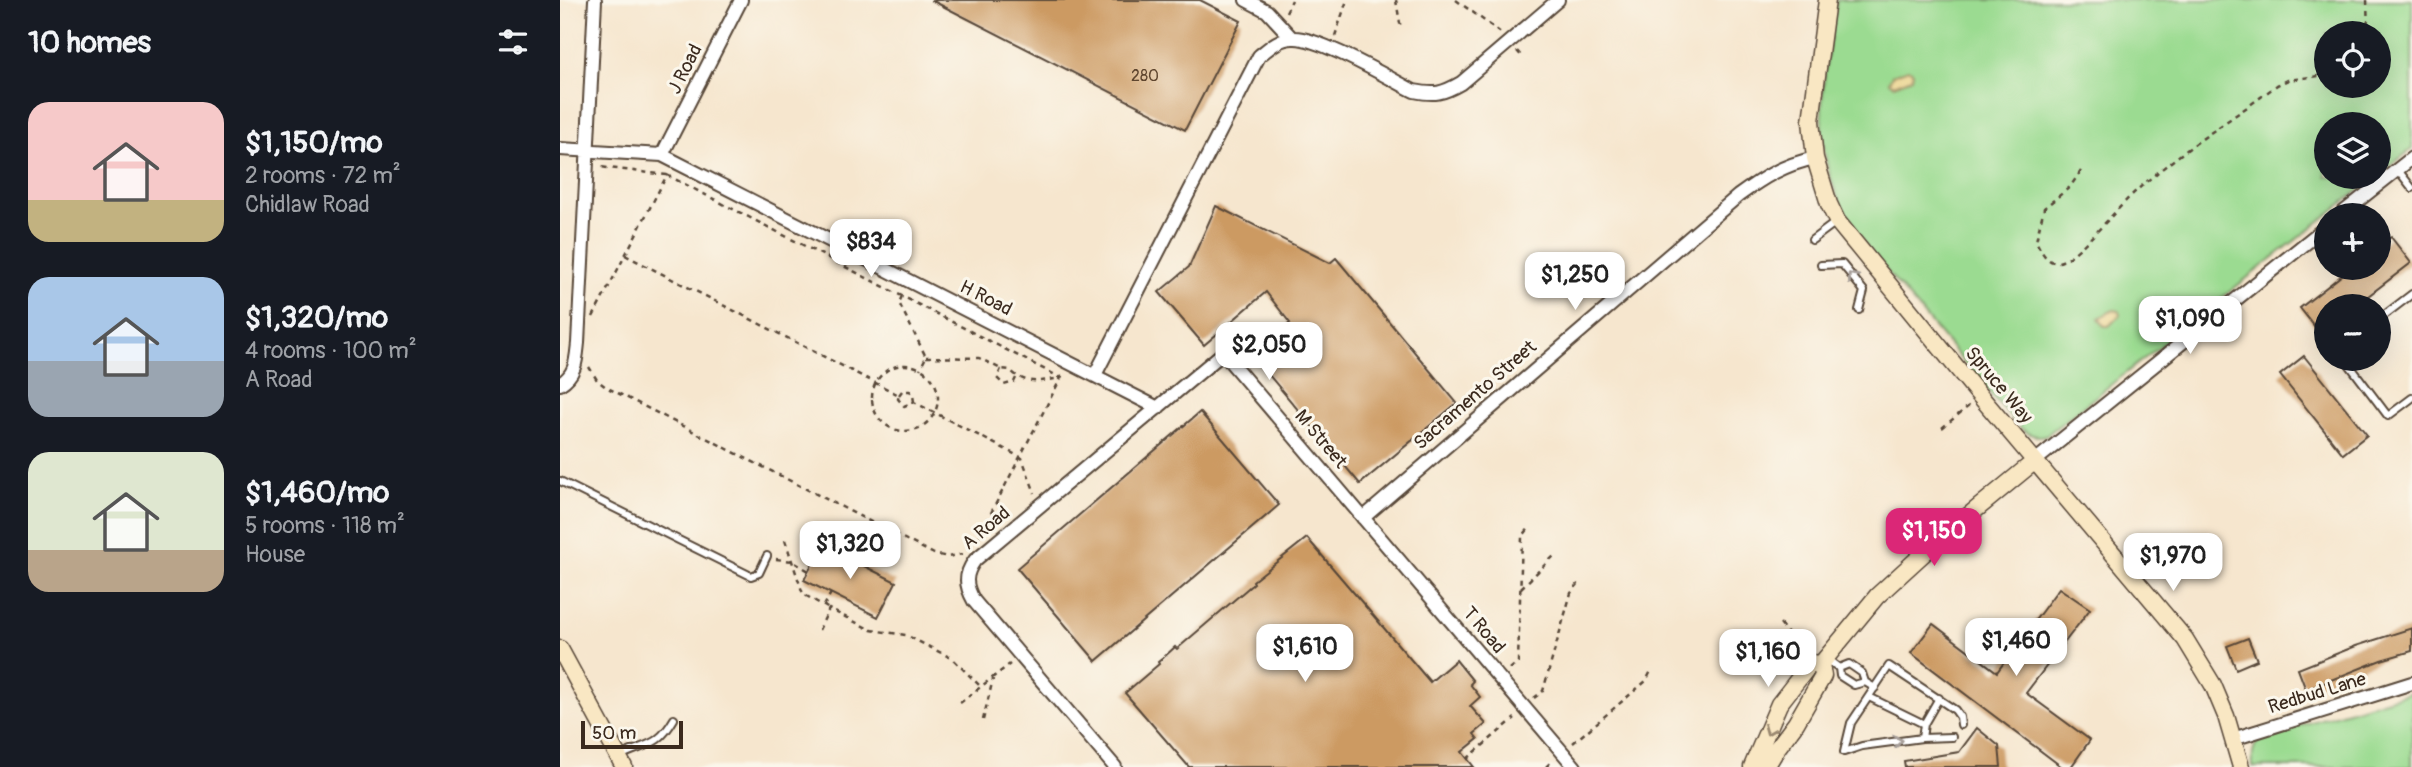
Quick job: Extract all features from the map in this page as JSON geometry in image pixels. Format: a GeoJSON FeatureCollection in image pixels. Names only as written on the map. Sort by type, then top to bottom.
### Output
{"type":"FeatureCollection","features":[{"type":"Feature","properties":{"kind":"street"},"geometry":{"type":"LineString","coordinates":[[560,384],[571,376],[576,366],[595,0]]}},
{"type":"Feature","properties":{"kind":"street","name":"J Road"},"geometry":{"type":"LineString","coordinates":[[662,155],[741,0]]}},
{"type":"Feature","properties":{"kind":"street"},"geometry":{"type":"LineString","coordinates":[[1245,0],[1268,11],[1290,37]]}},
{"type":"Feature","properties":{"kind":"street"},"geometry":{"type":"LineString","coordinates":[[1094,374],[1259,56],[1273,44],[1290,37],[1310,39],[1414,91],[1445,93],[1461,83],[1558,0]]}},
{"type":"Feature","properties":{"kind":"street","name":"Spruce Way"},"geometry":{"type":"LineString","coordinates":[[1827,0],[1811,121],[1815,158],[1829,204],[1838,221],[1980,396],[2185,639],[2213,685],[2234,739],[2241,767]]}},
{"type":"Feature","properties":{"kind":"street","name":"H Road"},"geometry":{"type":"LineString","coordinates":[[560,149],[662,155],[1158,408]]}},
{"type":"Feature","properties":{"kind":"street","name":"Sacramento Street"},"geometry":{"type":"LineString","coordinates":[[1363,517],[1738,196],[1771,172],[1795,162],[1815,158]]}},
{"type":"Feature","properties":{"kind":"street"},"geometry":{"type":"LineString","coordinates":[[2355,203],[2412,158]]}},
{"type":"Feature","properties":{"kind":"street"},"geometry":{"type":"LineString","coordinates":[[1766,767],[1777,747],[1796,723],[1829,663],[1877,596],[1906,568],[2035,461],[2314,237]]}},
{"type":"Feature","properties":{"kind":"street","name":"M Street"},"geometry":{"type":"LineString","coordinates":[[1158,408],[1223,353],[1363,517]]}},
{"type":"Feature","properties":{"kind":"street","name":"A Road"},"geometry":{"type":"LineString","coordinates":[[1115,767],[974,601],[967,590],[967,573],[975,560],[1158,408]]}},
{"type":"Feature","properties":{"kind":"street","name":"T Road"},"geometry":{"type":"LineString","coordinates":[[1363,517],[1575,767]]}},
{"type":"Feature","properties":{"kind":"street"},"geometry":{"type":"LineString","coordinates":[[562,659],[621,762]]}},
{"type":"Feature","properties":{"kind":"street"},"geometry":{"type":"LineString","coordinates":[[1752,767],[1779,704],[1811,663],[1829,663]]}},
{"type":"Feature","properties":{"kind":"street","name":"Redbud Lane"},"geometry":{"type":"LineString","coordinates":[[2234,739],[2412,683]]}},
{"type":"Feature","properties":{"kind":"lane"},"geometry":{"type":"LineString","coordinates":[[2398,169],[2412,188]]}},
{"type":"Feature","properties":{"kind":"lane"},"geometry":{"type":"LineString","coordinates":[[1812,240],[1838,221]]}},
{"type":"Feature","properties":{"kind":"lane"},"geometry":{"type":"LineString","coordinates":[[1821,265],[1842,264],[1864,291],[1859,310]]}},
{"type":"Feature","properties":{"kind":"lane"},"geometry":{"type":"LineString","coordinates":[[2391,310],[2412,294]]}},
{"type":"Feature","properties":{"kind":"lane"},"geometry":{"type":"LineString","coordinates":[[2354,371],[2388,416],[2412,398]]}},
{"type":"Feature","properties":{"kind":"lane"},"geometry":{"type":"LineString","coordinates":[[560,481],[751,576],[759,573],[767,556]]}},
{"type":"Feature","properties":{"kind":"lane"},"geometry":{"type":"LineString","coordinates":[[1829,663],[1840,676],[1854,685],[1865,682]]}},
{"type":"Feature","properties":{"kind":"lane"},"geometry":{"type":"LineString","coordinates":[[1829,663],[1849,664],[1862,673],[1865,682],[1875,688]]}},
{"type":"Feature","properties":{"kind":"lane"},"geometry":{"type":"LineString","coordinates":[[1952,737],[1922,738],[1844,752],[1851,723],[1889,666],[1955,710],[1960,716],[1961,725]]}},
{"type":"Feature","properties":{"kind":"lane"},"geometry":{"type":"LineString","coordinates":[[1869,697],[1924,724]]}},
{"type":"Feature","properties":{"kind":"lane"},"geometry":{"type":"LineString","coordinates":[[1922,738],[1924,724],[1940,698]]}},
{"type":"Feature","properties":{"kind":"lane"},"geometry":{"type":"LineString","coordinates":[[621,762],[664,735],[674,719]]}},
{"type":"Feature","properties":{"kind":"path"},"geometry":{"type":"LineString","coordinates":[[1330,49],[1347,0]]}},
{"type":"Feature","properties":{"kind":"path"},"geometry":{"type":"LineString","coordinates":[[1396,0],[1401,29]]}},
{"type":"Feature","properties":{"kind":"path"},"geometry":{"type":"LineString","coordinates":[[1456,0],[1500,33],[1523,58]]}},
{"type":"Feature","properties":{"kind":"path"},"geometry":{"type":"LineString","coordinates":[[2367,0],[2368,21]]}},
{"type":"Feature","properties":{"kind":"path"},"geometry":{"type":"LineString","coordinates":[[2081,171],[2070,187],[2045,208],[2042,217],[2036,241],[2041,253],[2053,261],[2061,262],[2074,253],[2133,194],[2177,157],[2277,85],[2288,80],[2314,77]]}},
{"type":"Feature","properties":{"kind":"path"},"geometry":{"type":"LineString","coordinates":[[586,166],[667,175],[1061,378]]}},
{"type":"Feature","properties":{"kind":"path"},"geometry":{"type":"LineString","coordinates":[[587,327],[667,175]]}},
{"type":"Feature","properties":{"kind":"path"},"geometry":{"type":"LineString","coordinates":[[625,255],[899,395]]}},
{"type":"Feature","properties":{"kind":"path"},"geometry":{"type":"LineString","coordinates":[[909,280],[899,303],[926,357]]}},
{"type":"Feature","properties":{"kind":"path"},"geometry":{"type":"LineString","coordinates":[[920,369],[926,357]]}},
{"type":"Feature","properties":{"kind":"path"},"geometry":{"type":"LineString","coordinates":[[926,357],[979,358],[1001,369],[1010,370],[1016,378],[1031,382],[1061,378]]}},
{"type":"Feature","properties":{"kind":"path"},"geometry":{"type":"LineString","coordinates":[[586,358],[590,371],[606,387],[934,554],[959,556],[968,552]]}},
{"type":"Feature","properties":{"kind":"path"},"geometry":{"type":"LineString","coordinates":[[975,545],[1022,458],[1069,361]]}},
{"type":"Feature","properties":{"kind":"path"},"geometry":{"type":"LineString","coordinates":[[905,365],[920,369],[931,378],[936,390],[935,413],[932,419],[910,432],[897,430],[886,424],[876,412],[873,398],[876,383],[895,368],[905,365]]}},
{"type":"Feature","properties":{"kind":"path"},"geometry":{"type":"LineString","coordinates":[[1001,369],[997,377],[1004,385],[1014,382],[1016,378]]}},
{"type":"Feature","properties":{"kind":"path"},"geometry":{"type":"LineString","coordinates":[[914,402],[910,391],[902,391],[899,395],[898,399],[904,406],[914,402],[1022,458],[1041,507]]}},
{"type":"Feature","properties":{"kind":"path"},"geometry":{"type":"LineString","coordinates":[[1942,428],[1980,396]]}},
{"type":"Feature","properties":{"kind":"path"},"geometry":{"type":"LineString","coordinates":[[1499,678],[1518,662],[1522,537],[1530,527]]}},
{"type":"Feature","properties":{"kind":"path"},"geometry":{"type":"LineString","coordinates":[[785,540],[803,594],[871,630],[906,635],[953,659],[980,686]]}},
{"type":"Feature","properties":{"kind":"path"},"geometry":{"type":"LineString","coordinates":[[1521,589],[1555,555]]}},
{"type":"Feature","properties":{"kind":"path"},"geometry":{"type":"LineString","coordinates":[[775,559],[792,561],[809,571]]}},
{"type":"Feature","properties":{"kind":"path"},"geometry":{"type":"LineString","coordinates":[[1467,759],[1543,691],[1571,593],[1579,583]]}},
{"type":"Feature","properties":{"kind":"path"},"geometry":{"type":"LineString","coordinates":[[824,606],[831,593]]}},
{"type":"Feature","properties":{"kind":"path"},"geometry":{"type":"LineString","coordinates":[[819,630],[829,609]]}},
{"type":"Feature","properties":{"kind":"path"},"geometry":{"type":"LineString","coordinates":[[960,703],[1020,655]]}},
{"type":"Feature","properties":{"kind":"path"},"geometry":{"type":"LineString","coordinates":[[1546,767],[1646,681],[1652,669]]}},
{"type":"Feature","properties":{"kind":"path"},"geometry":{"type":"LineString","coordinates":[[983,720],[994,678]]}},
{"type":"Feature","properties":{"kind":"green space"},"geometry":{"type":"Polygon","coordinates":[[[1837,0],[2412,0],[2412,149],[2391,165],[2391,112],[2314,112],[2314,189],[2361,189],[2343,203],[2314,203],[2314,226],[2048,434],[2035,436],[2016,424],[1867,248],[1847,216],[1833,186],[1825,157],[1822,99],[1837,0]]]}},
{"type":"Feature","properties":{"kind":"green space"},"geometry":{"type":"Polygon","coordinates":[[[2412,692],[2412,767],[2253,767],[2254,750],[2257,742],[2264,736],[2412,692]]]}},
{"type":"Feature","properties":{"kind":"sand"},"geometry":{"type":"Polygon","coordinates":[[[1908,69],[1913,72],[1912,78],[1894,85],[1889,82],[1892,75],[1908,69]]]}},
{"type":"Feature","properties":{"kind":"sand"},"geometry":{"type":"Polygon","coordinates":[[[2113,310],[2119,311],[2120,315],[2109,326],[2104,326],[2099,318],[2113,310]]]}},
{"type":"Feature","properties":{"kind":"building"},"geometry":{"type":"Polygon","coordinates":[[[931,0],[1200,0],[1241,21],[1185,130],[931,0]]]}},
{"type":"Feature","properties":{"kind":"building"},"geometry":{"type":"Polygon","coordinates":[[[1216,206],[1330,263],[1336,258],[1457,403],[1360,484],[1253,356],[1290,323],[1266,292],[1204,345],[1159,292],[1189,267],[1216,206]]]}},
{"type":"Feature","properties":{"kind":"building"},"geometry":{"type":"Polygon","coordinates":[[[2391,237],[2411,263],[2391,278],[2391,237]]]}},
{"type":"Feature","properties":{"kind":"building"},"geometry":{"type":"Polygon","coordinates":[[[2336,280],[2389,280],[2371,294],[2318,294],[2336,280]]]}},
{"type":"Feature","properties":{"kind":"building"},"geometry":{"type":"Polygon","coordinates":[[[2314,297],[2314,326],[2300,308],[2314,297]]]}},
{"type":"Feature","properties":{"kind":"building"},"geometry":{"type":"Polygon","coordinates":[[[2304,356],[2367,435],[2343,454],[2280,375],[2304,356]]]}},
{"type":"Feature","properties":{"kind":"building"},"geometry":{"type":"Polygon","coordinates":[[[1200,412],[1279,505],[1096,661],[1017,568],[1200,412]]]}},
{"type":"Feature","properties":{"kind":"building"},"geometry":{"type":"Polygon","coordinates":[[[1307,538],[1430,682],[1456,660],[1473,681],[1470,684],[1480,697],[1470,706],[1486,724],[1474,734],[1478,739],[1462,752],[1474,767],[1189,767],[1125,693],[1175,647],[1177,649],[1254,583],[1253,581],[1307,538]]]}},
{"type":"Feature","properties":{"kind":"building"},"geometry":{"type":"Polygon","coordinates":[[[822,545],[896,582],[878,617],[804,580],[822,545]]]}},
{"type":"Feature","properties":{"kind":"building"},"geometry":{"type":"Polygon","coordinates":[[[2059,588],[2090,609],[2026,693],[2090,740],[2071,767],[2062,767],[1911,653],[1933,624],[1997,672],[2059,588]]]}},
{"type":"Feature","properties":{"kind":"building"},"geometry":{"type":"Polygon","coordinates":[[[2412,628],[2412,651],[2381,660],[2306,690],[2298,669],[2412,628]]]}},
{"type":"Feature","properties":{"kind":"building"},"geometry":{"type":"Polygon","coordinates":[[[2248,638],[2257,660],[2236,669],[2227,646],[2248,638]]]}},
{"type":"Feature","properties":{"kind":"building"},"geometry":{"type":"Polygon","coordinates":[[[1977,728],[1999,746],[2001,767],[1905,767],[1904,761],[1959,752],[1977,728]]]}}]}
